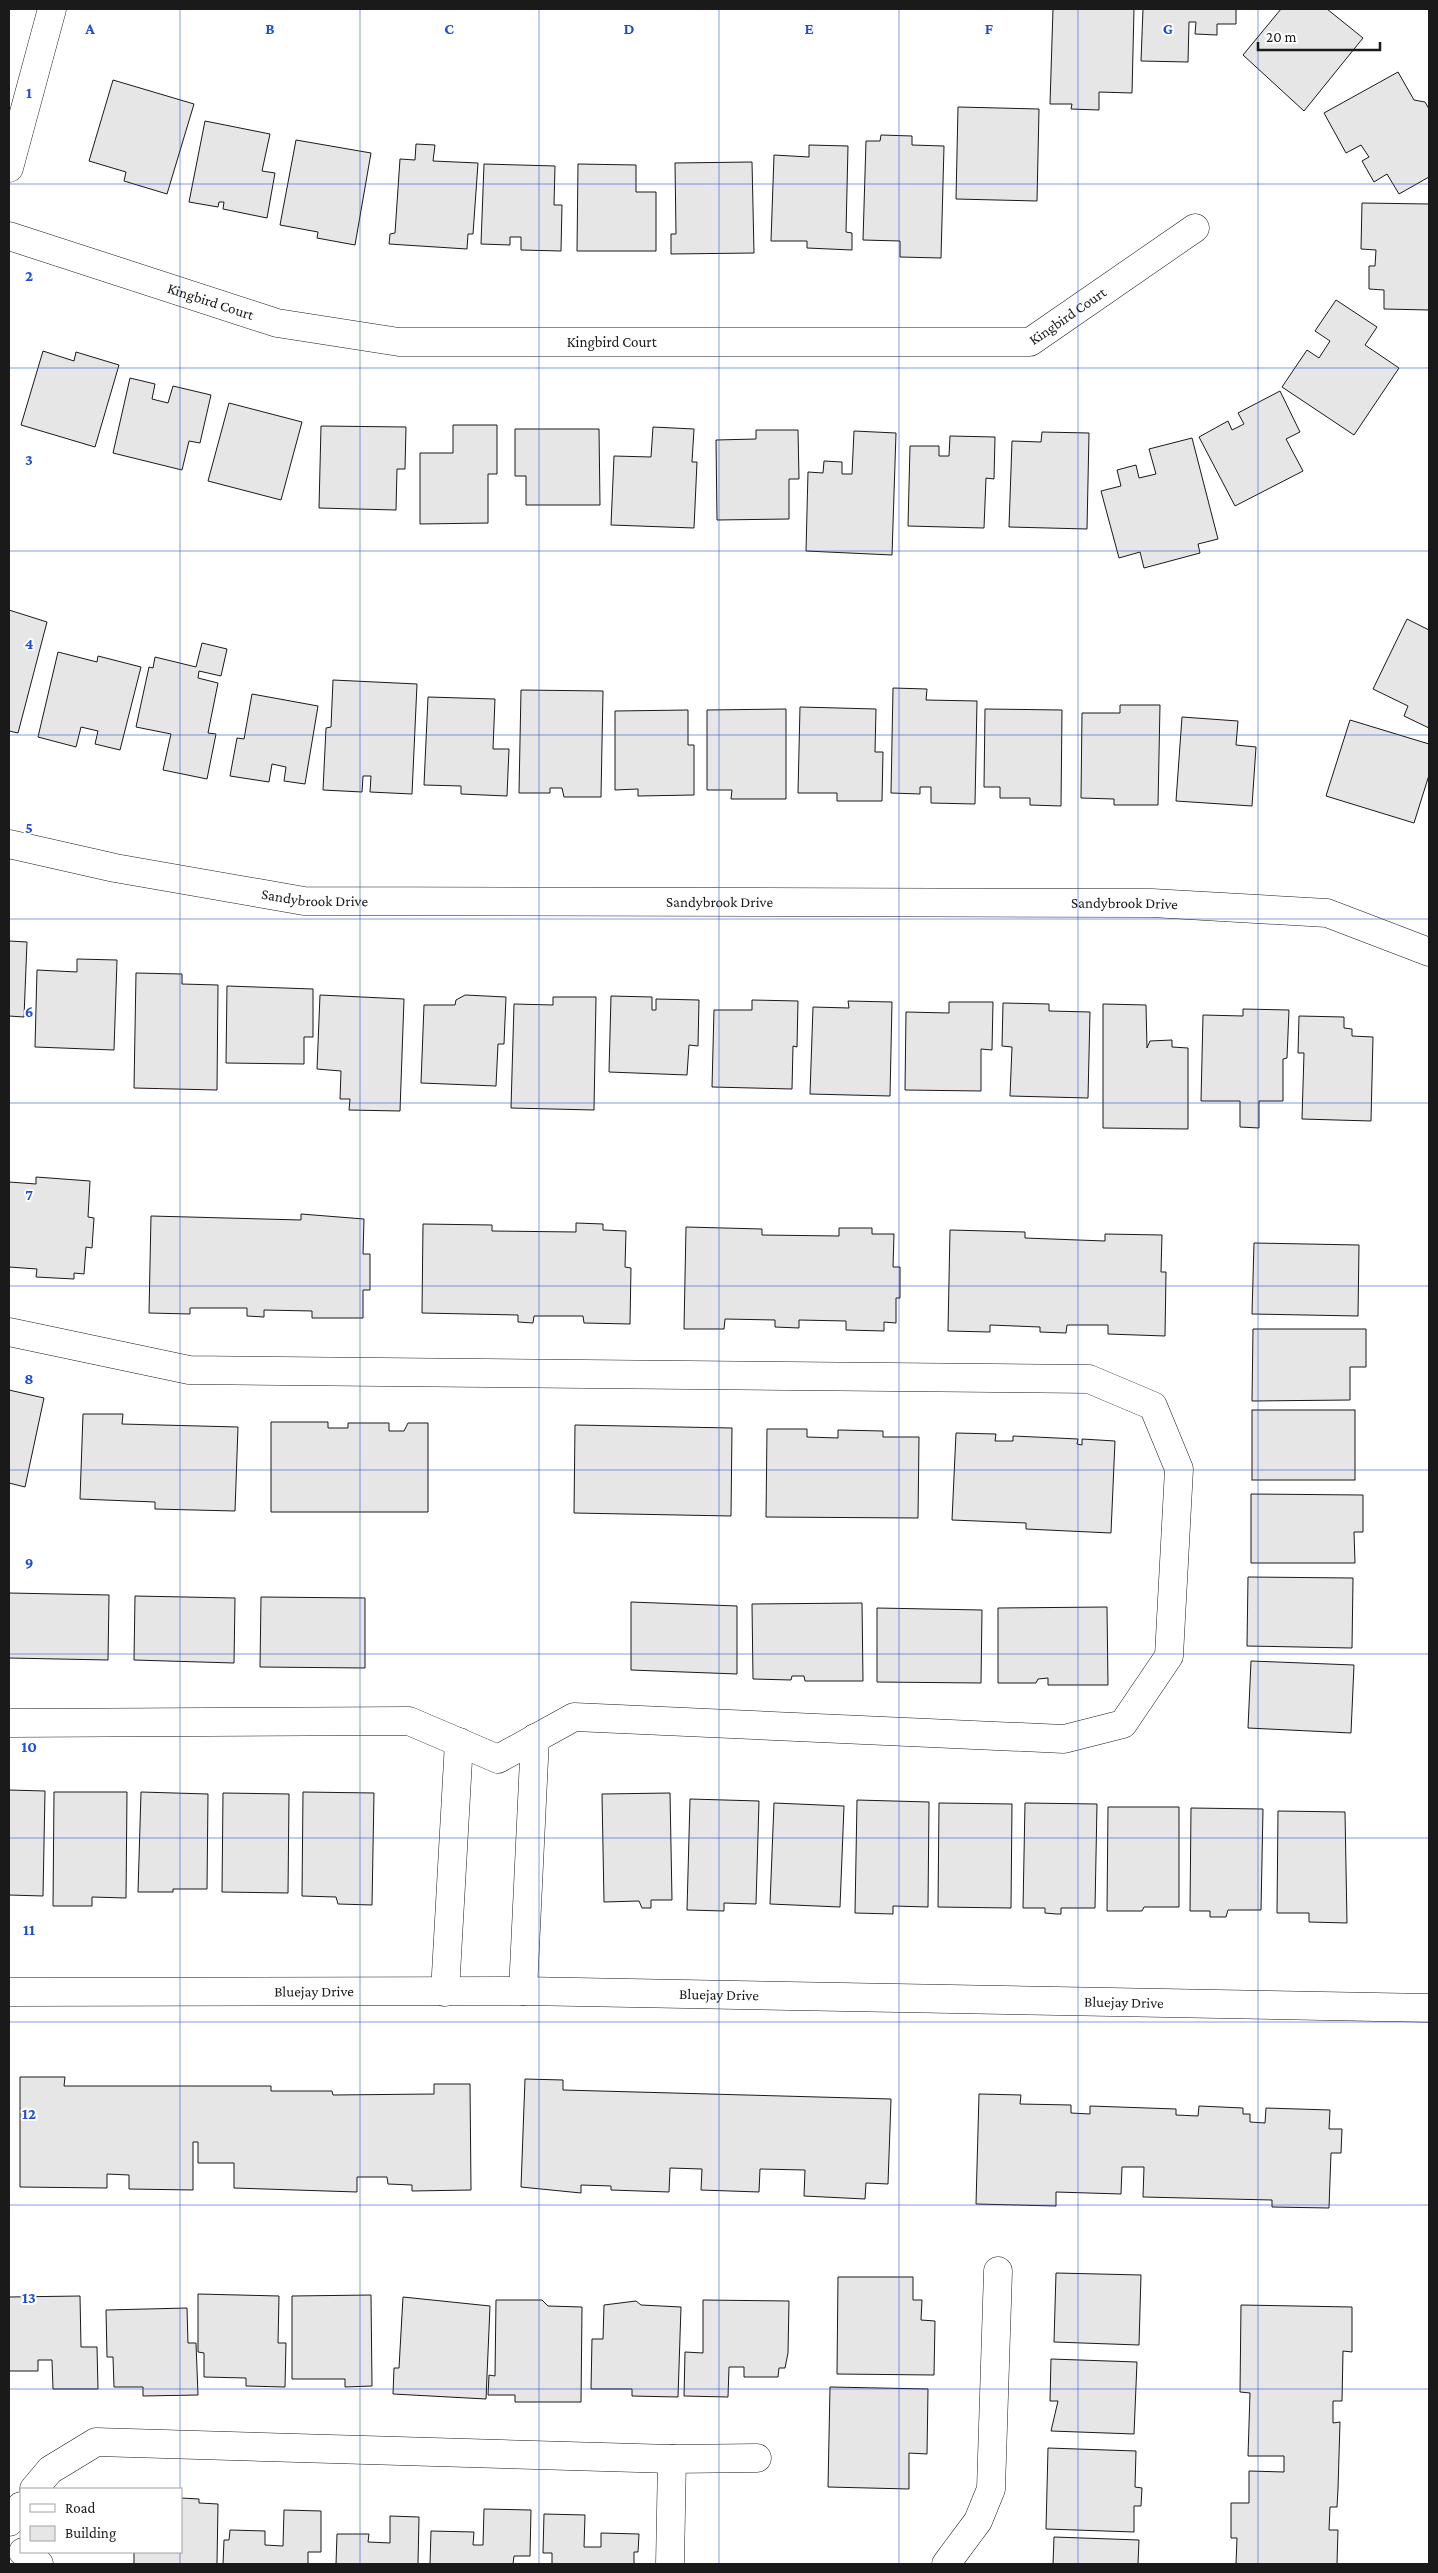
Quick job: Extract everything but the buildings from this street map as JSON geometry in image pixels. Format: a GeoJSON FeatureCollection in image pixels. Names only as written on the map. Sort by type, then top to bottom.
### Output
{"type":"FeatureCollection","features":[{"type":"Feature","properties":{"kind":"street"},"geometry":{"type":"LineString","coordinates":[[9,168],[52,9]]}},
{"type":"Feature","properties":{"kind":"street","name":"Kingbird Court"},"geometry":{"type":"LineString","coordinates":[[9,236],[277,323],[399,342],[1030,342],[1195,228]]}},
{"type":"Feature","properties":{"kind":"street","name":"Sandybrook Drive"},"geometry":{"type":"LineString","coordinates":[[9,844],[115,868],[304,901],[1152,903],[1327,913],[1429,952]]}},
{"type":"Feature","properties":{"kind":"street"},"geometry":{"type":"LineString","coordinates":[[9,1332],[189,1370],[1089,1379],[1153,1406],[1178,1469],[1169,1656],[1123,1724],[1064,1739],[574,1717],[498,1759],[409,1721],[9,1723]]}},
{"type":"Feature","properties":{"kind":"street"},"geometry":{"type":"LineString","coordinates":[[523,1991],[535,1738]]}},
{"type":"Feature","properties":{"kind":"street"},"geometry":{"type":"LineString","coordinates":[[446,1992],[459,1742]]}},
{"type":"Feature","properties":{"kind":"street","name":"Bluejay Drive"},"geometry":{"type":"LineString","coordinates":[[9,1992],[523,1991],[1429,2008]]}},
{"type":"Feature","properties":{"kind":"street"},"geometry":{"type":"LineString","coordinates":[[946,2564],[978,2520],[991,2489],[998,2271]]}},
{"type":"Feature","properties":{"kind":"street"},"geometry":{"type":"LineString","coordinates":[[35,2488],[50,2470],[96,2442],[672,2459],[757,2458]]}},
{"type":"Feature","properties":{"kind":"street"},"geometry":{"type":"LineString","coordinates":[[670,2564],[672,2459]]}},
{"type":"Feature","properties":{"kind":"street"},"geometry":{"type":"LineString","coordinates":[[9,2522],[20,2507]]}},
{"type":"Feature","properties":{"kind":"street"},"geometry":{"type":"LineString","coordinates":[[9,2541],[20,2549]]}},
{"type":"Feature","properties":{"kind":"street"},"geometry":{"type":"LineString","coordinates":[[25,2553],[39,2564]]}}]}
